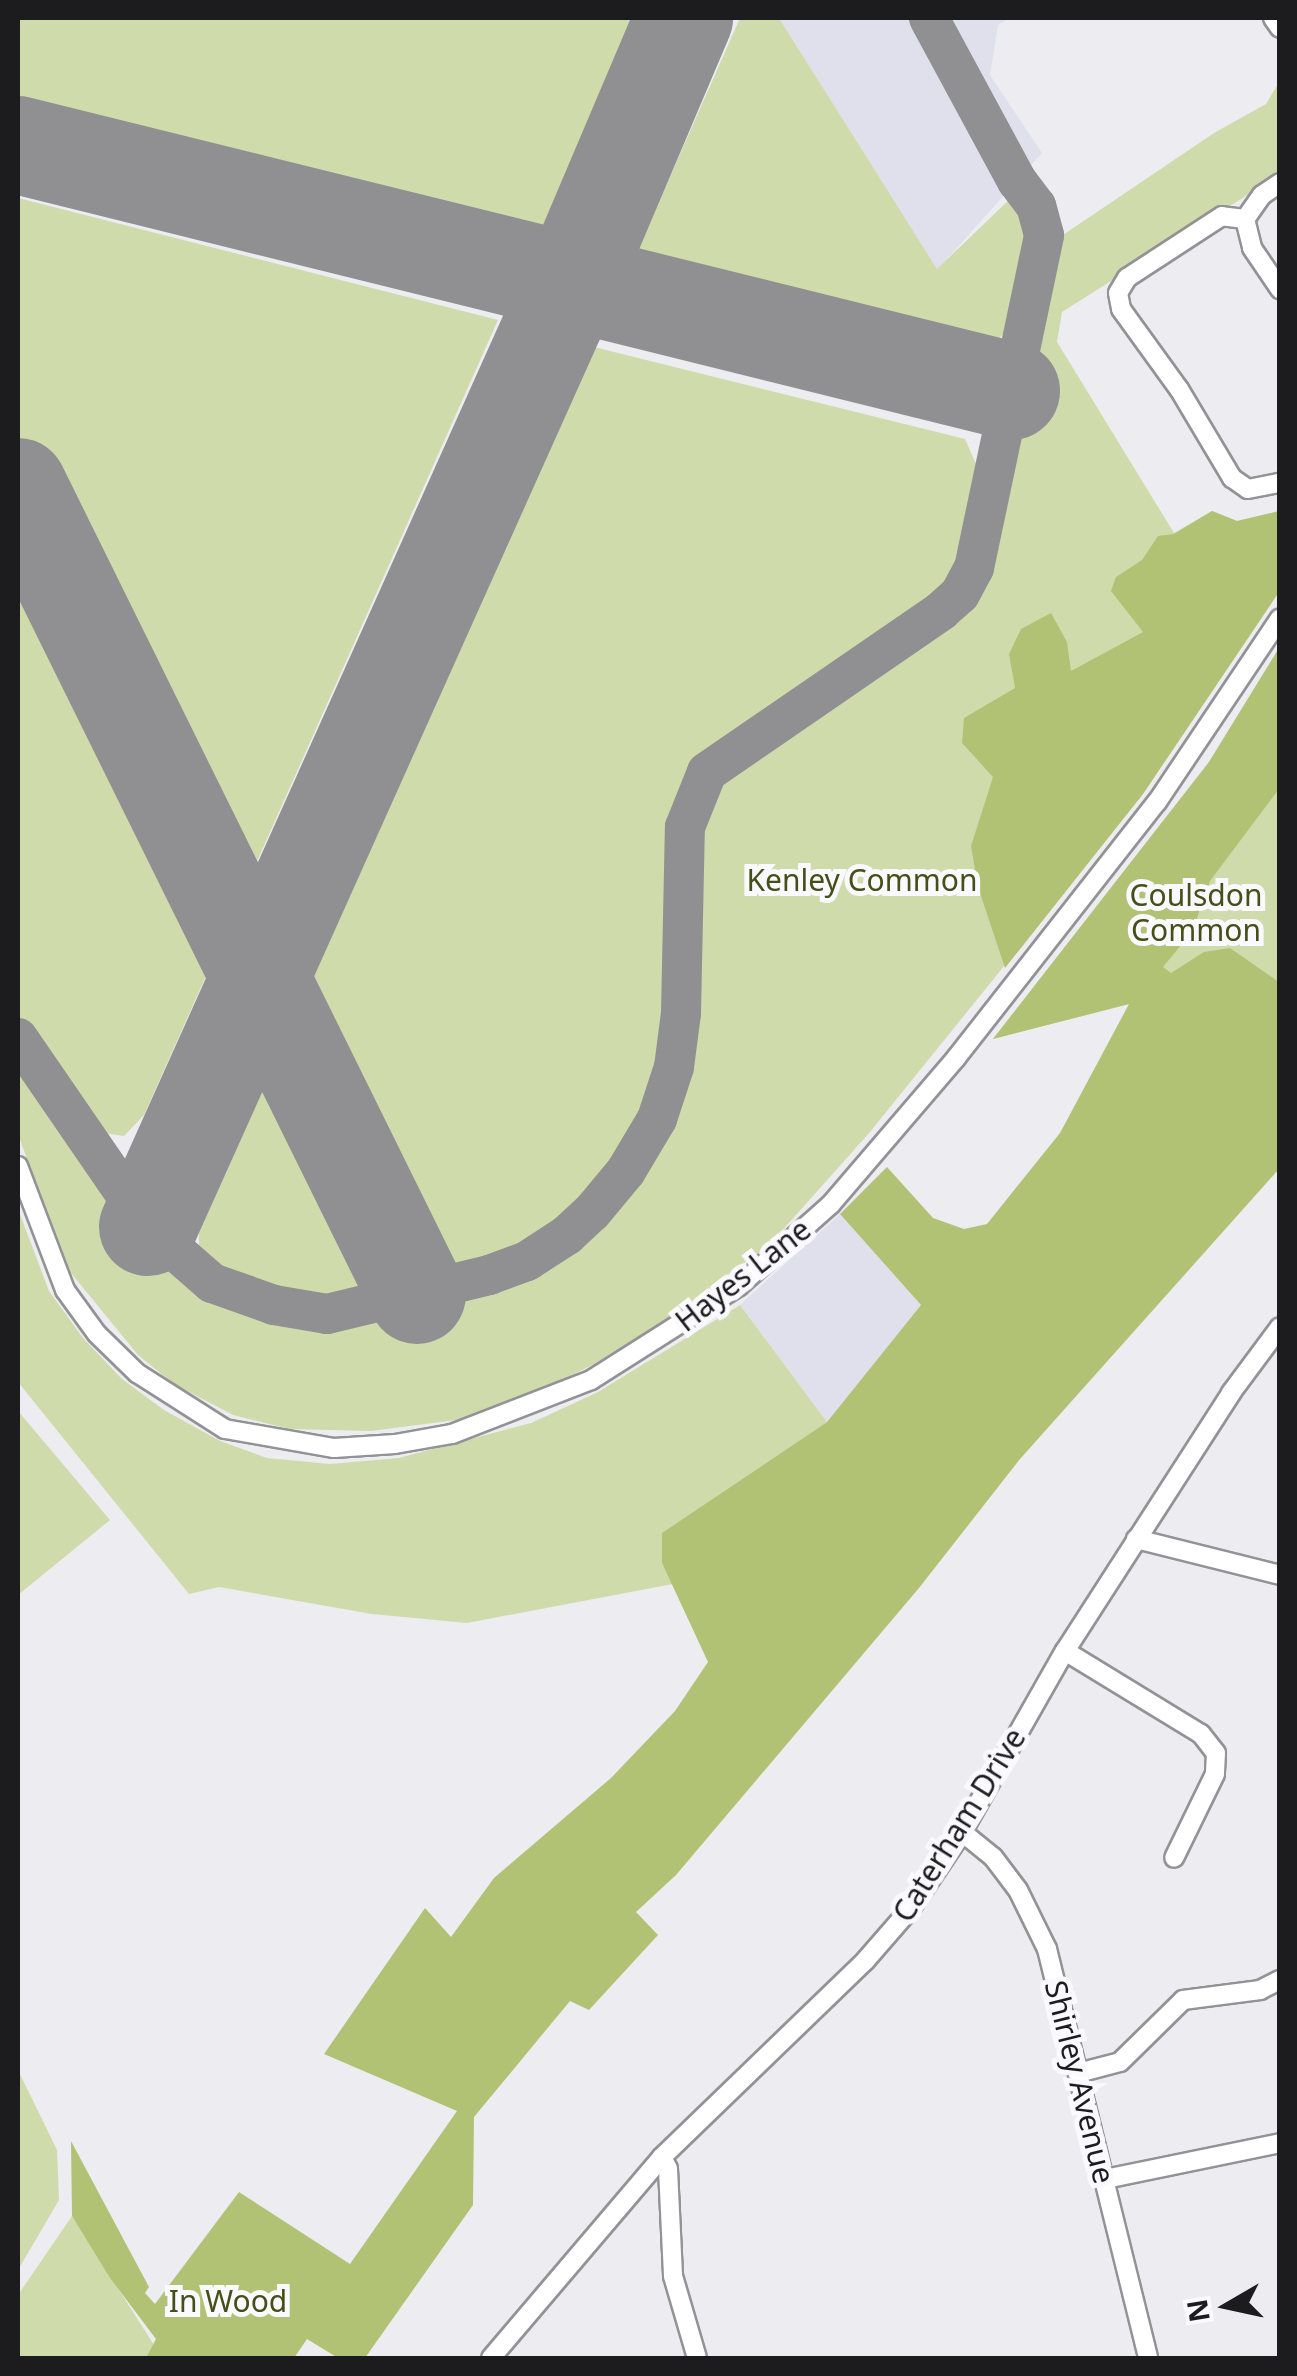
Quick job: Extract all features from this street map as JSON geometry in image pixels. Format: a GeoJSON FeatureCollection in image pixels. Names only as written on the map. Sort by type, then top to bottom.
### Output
{"type":"FeatureCollection","features":[{"type":"Feature","properties":{"kind":"street"},"geometry":{"type":"LineString","coordinates":[[1273,18],[1280,28]]}},
{"type":"Feature","properties":{"kind":"street"},"geometry":{"type":"LineString","coordinates":[[1280,184],[1262,195],[1245,219],[1252,248],[1280,289]]}},
{"type":"Feature","properties":{"kind":"street"},"geometry":{"type":"LineString","coordinates":[[1245,219],[1222,216],[1127,278],[1118,293],[1121,308],[1179,389],[1232,478],[1248,489],[1280,483]]}},
{"type":"Feature","properties":{"kind":"street","name":"Hayes Lane"},"geometry":{"type":"LineString","coordinates":[[18,1166],[65,1290],[97,1334],[137,1373],[225,1429],[334,1448],[395,1444],[452,1434],[591,1380],[739,1286],[844,1191],[946,1071],[1158,802],[1280,618]]}},
{"type":"Feature","properties":{"kind":"street","name":"Caterham Drive"},"geometry":{"type":"LineString","coordinates":[[491,2358],[662,2157],[864,1961],[911,1908],[962,1832],[1065,1651],[1280,1326]]}},
{"type":"Feature","properties":{"kind":"street"},"geometry":{"type":"LineString","coordinates":[[1136,1540],[1280,1575]]}},
{"type":"Feature","properties":{"kind":"street"},"geometry":{"type":"LineString","coordinates":[[1065,1651],[1201,1734],[1216,1753],[1215,1774],[1174,1858]]}},
{"type":"Feature","properties":{"kind":"street","name":"Shirley Avenue"},"geometry":{"type":"LineString","coordinates":[[962,1832],[993,1857],[1046,1950],[1148,2358]]}},
{"type":"Feature","properties":{"kind":"street"},"geometry":{"type":"LineString","coordinates":[[1078,2072],[1120,2062],[1183,2000],[1260,1990],[1280,1980]]}},
{"type":"Feature","properties":{"kind":"street"},"geometry":{"type":"LineString","coordinates":[[1105,2179],[1280,2143]]}},
{"type":"Feature","properties":{"kind":"street"},"geometry":{"type":"LineString","coordinates":[[662,2157],[668,2169],[673,2276],[697,2358]]}},
{"type":"Feature","properties":{"kind":"shaded area"},"geometry":{"type":"Polygon","coordinates":[[[779,18],[1010,18],[998,25],[990,75],[1042,153],[937,270],[779,18]]]}},
{"type":"Feature","properties":{"kind":"shaded area"},"geometry":{"type":"Polygon","coordinates":[[[840,1214],[921,1305],[827,1422],[740,1305],[840,1214]]]}},
{"type":"Feature","properties":{"kind":"green space"},"geometry":{"type":"Polygon","coordinates":[[[18,18],[637,18],[541,229],[18,96],[18,18]]]}},
{"type":"Feature","properties":{"kind":"green space"},"geometry":{"type":"Polygon","coordinates":[[[740,18],[779,18],[937,269],[1011,198],[1033,232],[1017,318],[999,339],[980,342],[636,254],[740,18]]]}},
{"type":"Feature","properties":{"kind":"green space","name":"Kenley Common"},"geometry":{"type":"Polygon","coordinates":[[[1279,82],[1279,175],[1062,312],[1057,342],[1174,533],[1212,511],[1237,521],[1279,511],[1279,592],[1143,794],[870,1132],[771,1243],[684,1308],[594,1364],[522,1400],[456,1420],[371,1431],[290,1429],[233,1415],[174,1384],[138,1355],[71,1273],[18,1135],[18,1061],[122,1215],[162,1257],[205,1290],[268,1313],[328,1323],[419,1304],[494,1284],[530,1269],[571,1243],[633,1176],[664,1124],[684,1067],[692,1013],[695,831],[718,775],[966,601],[982,571],[1054,241],[1214,133],[1266,104],[1279,82]]]}},
{"type":"Feature","properties":{"kind":"green space"},"geometry":{"type":"Polygon","coordinates":[[[18,198],[498,320],[144,1115],[124,1136],[97,1132],[84,1119],[18,1014],[18,198]]]}},
{"type":"Feature","properties":{"kind":"green space"},"geometry":{"type":"Polygon","coordinates":[[[594,347],[965,439],[979,471],[948,586],[699,757],[671,828],[665,1050],[649,1108],[623,1154],[585,1204],[540,1239],[461,1271],[329,1301],[257,1288],[208,1266],[199,1249],[199,1233],[594,347]]]}},
{"type":"Feature","properties":{"kind":"green space"},"geometry":{"type":"Polygon","coordinates":[[[1212,511],[1237,521],[1279,511],[1279,592],[1143,794],[1005,968],[978,887],[971,846],[993,777],[962,743],[964,718],[1015,688],[1009,654],[1021,629],[1051,613],[1067,642],[1071,671],[1143,632],[1111,591],[1116,577],[1142,560],[1158,536],[1174,534],[1212,511]]]}},
{"type":"Feature","properties":{"kind":"green space","name":"Coulsdon Common"},"geometry":{"type":"Polygon","coordinates":[[[1279,648],[1279,1017],[1129,1004],[993,1039],[1209,762],[1279,648]]]}},
{"type":"Feature","properties":{"kind":"green space","name":"In Wood"},"geometry":{"type":"Polygon","coordinates":[[[1279,648],[1279,789],[1210,881],[1192,932],[1163,967],[1171,973],[1204,952],[1230,948],[1279,982],[1279,1169],[1020,1459],[919,1588],[676,1875],[636,1912],[658,1935],[589,2010],[570,2001],[474,2117],[473,2205],[365,2358],[338,2358],[307,2339],[294,2358],[146,2358],[156,2339],[110,2278],[72,2216],[71,2141],[149,2287],[145,2293],[155,2304],[239,2192],[350,2264],[457,2111],[324,2054],[425,1908],[451,1937],[494,1878],[611,1778],[675,1711],[708,1662],[662,1563],[662,1533],[827,1422],[921,1305],[840,1214],[887,1167],[933,1218],[964,1229],[987,1224],[1060,1133],[1129,1004],[993,1039],[1209,762],[1279,648]]]}},
{"type":"Feature","properties":{"kind":"green space"},"geometry":{"type":"Polygon","coordinates":[[[18,1209],[49,1291],[83,1338],[122,1379],[164,1410],[220,1441],[267,1458],[330,1464],[399,1458],[531,1423],[598,1392],[740,1305],[827,1422],[663,1533],[662,1563],[673,1584],[467,1623],[372,1614],[219,1587],[189,1594],[18,1382],[18,1209]]]}},
{"type":"Feature","properties":{"kind":"green space"},"geometry":{"type":"Polygon","coordinates":[[[18,1411],[110,1520],[18,1595],[18,1411]]]}},
{"type":"Feature","properties":{"kind":"green space"},"geometry":{"type":"Polygon","coordinates":[[[18,2070],[57,2150],[59,2200],[18,2270],[18,2070]]]}},
{"type":"Feature","properties":{"kind":"green space"},"geometry":{"type":"Polygon","coordinates":[[[72,2216],[154,2345],[146,2358],[18,2358],[18,2295],[72,2216]]]}},
{"type":"Feature","properties":{"kind":"taxiway"},"geometry":{"type":"LineString","coordinates":[[18,1038],[148,1227],[212,1283],[274,1305],[327,1314],[489,1275],[527,1261],[567,1235],[592,1212],[626,1171],[657,1119],[674,1067],[681,1013],[685,827],[707,772],[941,611],[960,594],[974,568],[1044,235],[1036,206],[1017,181],[929,18]]}},
{"type":"Feature","properties":{"kind":"runway"},"geometry":{"type":"LineString","coordinates":[[148,1227],[572,282],[684,18]]}},
{"type":"Feature","properties":{"kind":"runway"},"geometry":{"type":"LineString","coordinates":[[18,145],[1011,391]]}},
{"type":"Feature","properties":{"kind":"runway"},"geometry":{"type":"LineString","coordinates":[[18,487],[417,1295]]}}]}
